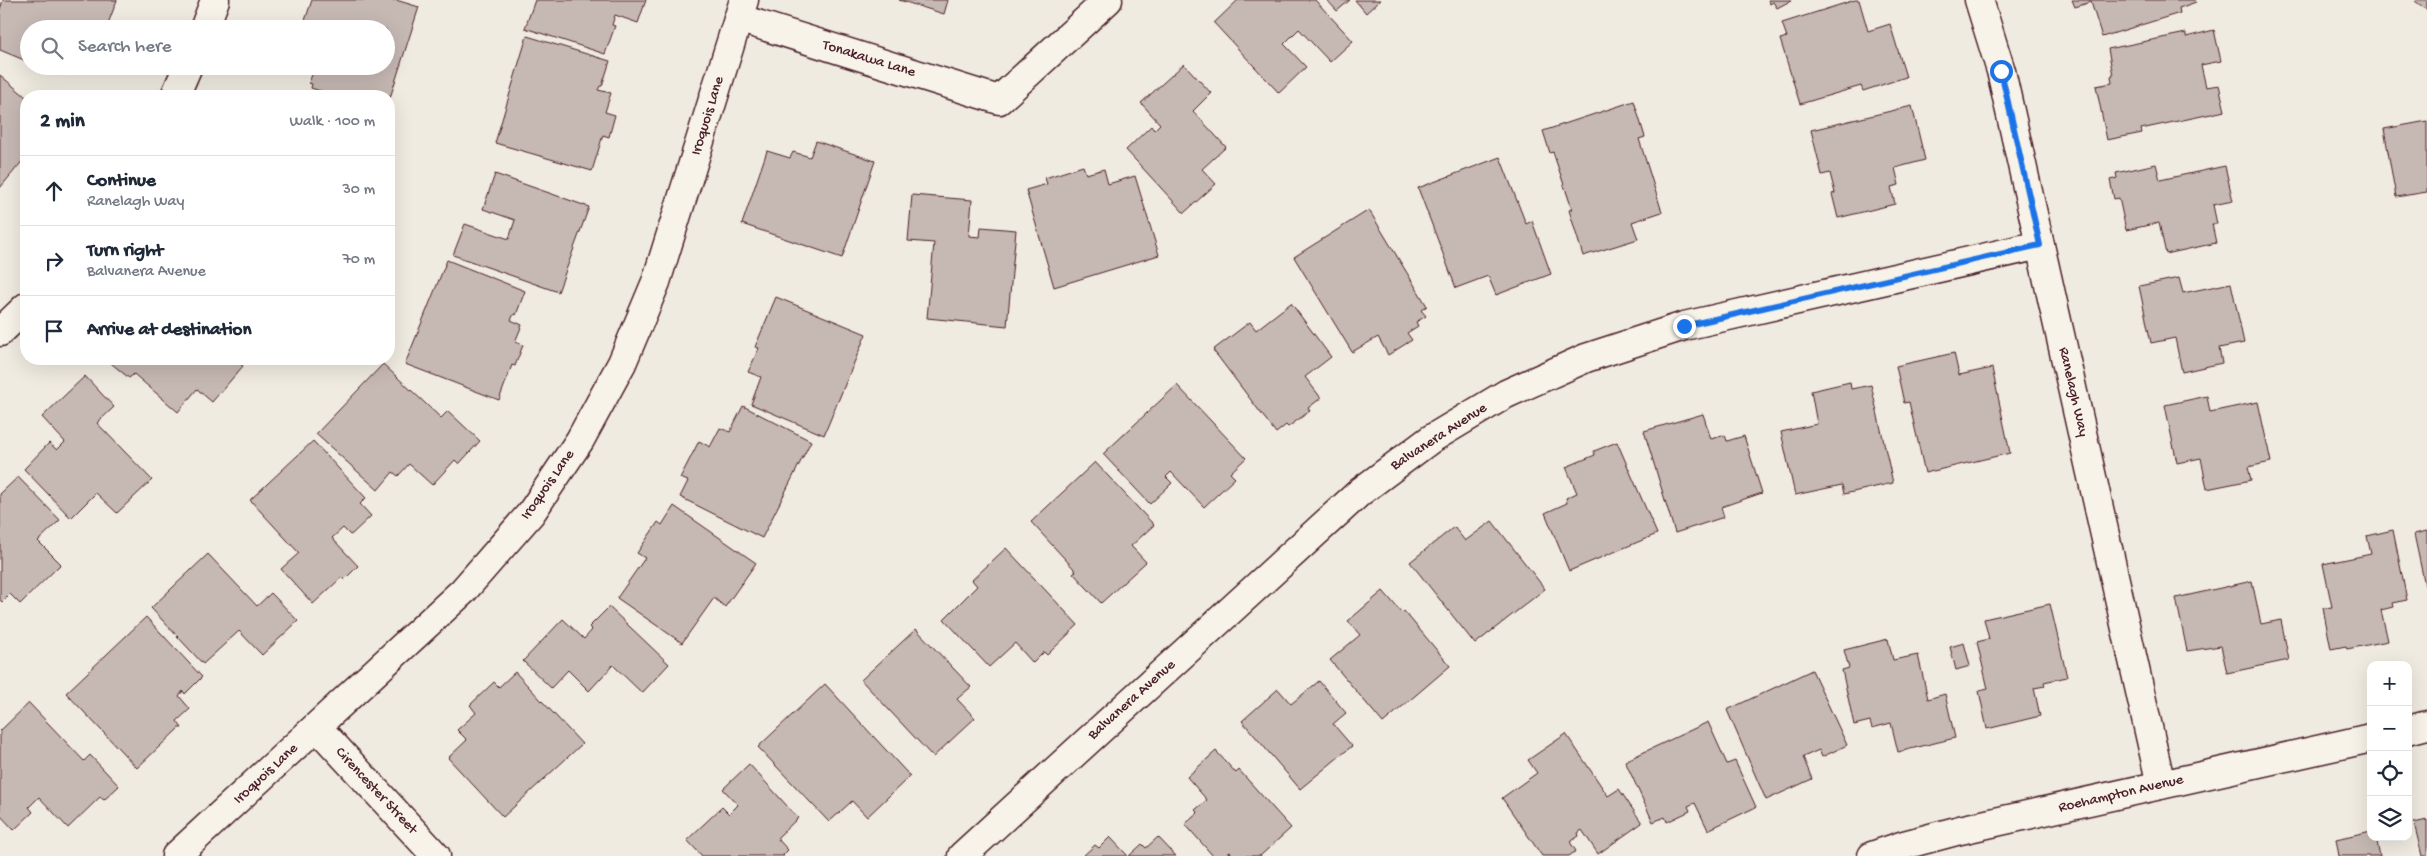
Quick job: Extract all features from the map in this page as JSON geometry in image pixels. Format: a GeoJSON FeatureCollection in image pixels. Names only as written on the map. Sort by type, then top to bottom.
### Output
{"type":"FeatureCollection","features":[{"type":"Feature","properties":{"kind":"street"},"geometry":{"type":"LineString","coordinates":[[207,20],[215,0]]}},
{"type":"Feature","properties":{"kind":"street","name":"Tonakawa Lane"},"geometry":{"type":"LineString","coordinates":[[741,9],[1000,100],[1108,0]]}},
{"type":"Feature","properties":{"kind":"street","name":"Ranelagh Way"},"geometry":{"type":"LineString","coordinates":[[1979,0],[2001,71],[2161,785]]}},
{"type":"Feature","properties":{"kind":"street","name":"Iroquois Lane"},"geometry":{"type":"LineString","coordinates":[[176,856],[463,591],[531,513],[580,440],[622,363],[656,282],[741,9]]}},
{"type":"Feature","properties":{"kind":"street"},"geometry":{"type":"LineString","coordinates":[[178,90],[184,75]]}},
{"type":"Feature","properties":{"kind":"street","name":"Balvanera Avenue"},"geometry":{"type":"LineString","coordinates":[[962,856],[1360,492],[1431,439],[1506,394],[1586,358],[1684,326],[2040,245]]}},
{"type":"Feature","properties":{"kind":"street"},"geometry":{"type":"LineString","coordinates":[[0,332],[20,312]]}},
{"type":"Feature","properties":{"kind":"street"},"geometry":{"type":"LineString","coordinates":[[2412,729],[2427,725]]}},
{"type":"Feature","properties":{"kind":"street","name":"Cirencester Street"},"geometry":{"type":"LineString","coordinates":[[317,727],[436,856]]}},
{"type":"Feature","properties":{"kind":"street","name":"Roehampton Avenue"},"geometry":{"type":"LineString","coordinates":[[1872,856],[1951,832],[2367,739]]}},
{"type":"Feature","properties":{"kind":"building"},"geometry":{"type":"Polygon","coordinates":[[[3,0],[117,0],[109,20],[20,20],[20,58],[0,50],[0,9],[3,0]]]}},
{"type":"Feature","properties":{"kind":"building"},"geometry":{"type":"Polygon","coordinates":[[[312,0],[396,0],[419,7],[393,90],[317,90],[311,88],[312,84],[309,83],[312,75],[395,75],[395,20],[305,20],[312,0]]]}},
{"type":"Feature","properties":{"kind":"building"},"geometry":{"type":"Polygon","coordinates":[[[535,0],[646,0],[638,23],[615,15],[612,25],[615,26],[605,54],[525,28],[535,0]]]}},
{"type":"Feature","properties":{"kind":"building"},"geometry":{"type":"Polygon","coordinates":[[[899,0],[948,0],[944,14],[899,0]]]}},
{"type":"Feature","properties":{"kind":"building"},"geometry":{"type":"Polygon","coordinates":[[[1238,0],[1315,0],[1353,41],[1330,62],[1299,29],[1284,44],[1306,67],[1279,93],[1214,23],[1238,0]]]}},
{"type":"Feature","properties":{"kind":"building"},"geometry":{"type":"Polygon","coordinates":[[[1327,0],[1350,0],[1337,11],[1327,0]]]}},
{"type":"Feature","properties":{"kind":"building"},"geometry":{"type":"Polygon","coordinates":[[[1355,0],[1380,0],[1366,13],[1355,0]]]}},
{"type":"Feature","properties":{"kind":"building"},"geometry":{"type":"Polygon","coordinates":[[[1768,0],[1792,0],[1777,8],[1773,2],[1770,4],[1768,0]]]}},
{"type":"Feature","properties":{"kind":"building"},"geometry":{"type":"Polygon","coordinates":[[[1859,0],[1868,31],[1890,24],[1906,77],[1863,91],[1861,86],[1800,104],[1780,39],[1787,37],[1782,23],[1859,0]]]}},
{"type":"Feature","properties":{"kind":"building"},"geometry":{"type":"Polygon","coordinates":[[[2072,0],[2195,0],[2196,2],[2179,8],[2180,13],[2102,37],[2091,2],[2075,7],[2072,0]]]}},
{"type":"Feature","properties":{"kind":"building"},"geometry":{"type":"Polygon","coordinates":[[[2416,0],[2427,0],[2427,10],[2415,1],[2416,0]]]}},
{"type":"Feature","properties":{"kind":"building"},"geometry":{"type":"Polygon","coordinates":[[[2214,30],[2221,61],[2201,65],[2206,87],[2219,85],[2225,111],[2141,129],[2142,133],[2107,140],[2096,86],[2112,83],[2111,76],[2113,75],[2108,49],[2186,33],[2186,37],[2214,30]]]}},
{"type":"Feature","properties":{"kind":"building"},"geometry":{"type":"Polygon","coordinates":[[[527,36],[610,61],[602,86],[598,90],[611,93],[605,112],[615,115],[609,137],[603,135],[592,171],[495,143],[527,36]]]}},
{"type":"Feature","properties":{"kind":"building"},"geometry":{"type":"Polygon","coordinates":[[[1184,64],[1211,93],[1193,111],[1226,147],[1202,169],[1216,184],[1184,213],[1126,150],[1151,126],[1154,130],[1160,124],[1141,103],[1184,64]]]}},
{"type":"Feature","properties":{"kind":"building"},"geometry":{"type":"Polygon","coordinates":[[[0,75],[20,92],[20,164],[0,188],[0,75]]]}},
{"type":"Feature","properties":{"kind":"building"},"geometry":{"type":"Polygon","coordinates":[[[1634,101],[1645,137],[1639,139],[1662,212],[1632,222],[1638,239],[1583,256],[1569,210],[1572,209],[1553,152],[1550,153],[1543,131],[1634,101]]]}},
{"type":"Feature","properties":{"kind":"building"},"geometry":{"type":"Polygon","coordinates":[[[1912,106],[1925,160],[1895,168],[1899,185],[1891,187],[1895,204],[1838,218],[1832,194],[1835,193],[1830,173],[1822,175],[1811,130],[1912,106]]]}},
{"type":"Feature","properties":{"kind":"building"},"geometry":{"type":"Polygon","coordinates":[[[2427,121],[2427,192],[2396,197],[2384,129],[2427,121]]]}},
{"type":"Feature","properties":{"kind":"building"},"geometry":{"type":"Polygon","coordinates":[[[816,141],[875,161],[842,258],[742,224],[767,151],[790,158],[793,152],[810,157],[816,141]]]}},
{"type":"Feature","properties":{"kind":"building"},"geometry":{"type":"Polygon","coordinates":[[[1500,157],[1526,224],[1532,221],[1551,274],[1496,295],[1488,276],[1456,288],[1418,188],[1500,157]]]}},
{"type":"Feature","properties":{"kind":"building"},"geometry":{"type":"Polygon","coordinates":[[[2156,164],[2160,180],[2225,166],[2233,201],[2213,205],[2217,224],[2212,224],[2216,243],[2166,254],[2159,223],[2126,230],[2119,198],[2114,199],[2110,180],[2117,178],[2116,173],[2156,164]]]}},
{"type":"Feature","properties":{"kind":"building"},"geometry":{"type":"Polygon","coordinates":[[[1083,166],[1086,174],[1104,169],[1108,184],[1135,176],[1159,255],[1054,287],[1026,190],[1047,184],[1045,178],[1083,166]]]}},
{"type":"Feature","properties":{"kind":"building"},"geometry":{"type":"Polygon","coordinates":[[[495,174],[589,207],[558,292],[453,255],[465,224],[509,239],[515,220],[483,209],[495,174]]]}},
{"type":"Feature","properties":{"kind":"building"},"geometry":{"type":"Polygon","coordinates":[[[912,195],[972,200],[969,236],[980,237],[981,227],[1016,230],[1007,326],[927,318],[934,243],[908,241],[912,195]]]}},
{"type":"Feature","properties":{"kind":"building"},"geometry":{"type":"Polygon","coordinates":[[[1369,210],[1427,306],[1421,310],[1426,316],[1416,322],[1418,326],[1407,333],[1412,340],[1388,355],[1378,337],[1352,352],[1294,257],[1369,210]]]}},
{"type":"Feature","properties":{"kind":"building"},"geometry":{"type":"Polygon","coordinates":[[[447,260],[525,291],[516,315],[514,314],[511,320],[522,325],[515,342],[523,345],[515,366],[512,365],[499,400],[405,364],[447,260]]]}},
{"type":"Feature","properties":{"kind":"building"},"geometry":{"type":"Polygon","coordinates":[[[2179,278],[2183,293],[2231,283],[2244,343],[2219,348],[2222,363],[2182,372],[2175,338],[2151,343],[2139,286],[2179,278]]]}},
{"type":"Feature","properties":{"kind":"building"},"geometry":{"type":"Polygon","coordinates":[[[776,297],[866,334],[824,435],[751,404],[761,377],[748,372],[759,348],[755,347],[776,297]]]}},
{"type":"Feature","properties":{"kind":"building"},"geometry":{"type":"Polygon","coordinates":[[[1291,303],[1331,357],[1305,377],[1321,398],[1308,408],[1310,411],[1276,433],[1213,350],[1250,322],[1256,330],[1291,303]]]}},
{"type":"Feature","properties":{"kind":"building"},"geometry":{"type":"Polygon","coordinates":[[[1954,353],[1959,375],[1992,368],[2010,453],[1925,473],[1909,402],[1904,403],[1896,366],[1954,353]]]}},
{"type":"Feature","properties":{"kind":"building"},"geometry":{"type":"Polygon","coordinates":[[[113,365],[243,366],[212,402],[197,389],[178,412],[134,374],[129,378],[113,365]]]}},
{"type":"Feature","properties":{"kind":"building"},"geometry":{"type":"Polygon","coordinates":[[[384,365],[441,418],[448,411],[480,441],[459,464],[455,460],[432,485],[409,464],[398,476],[393,472],[378,490],[316,434],[384,365]]]}},
{"type":"Feature","properties":{"kind":"building"},"geometry":{"type":"Polygon","coordinates":[[[85,376],[114,407],[97,423],[152,480],[117,513],[96,493],[71,518],[24,469],[49,443],[57,450],[65,442],[42,417],[85,376]]]}},
{"type":"Feature","properties":{"kind":"building"},"geometry":{"type":"Polygon","coordinates":[[[1850,382],[1851,389],[1871,385],[1893,483],[1844,494],[1842,485],[1795,495],[1781,432],[1817,424],[1811,391],[1850,382]]]}},
{"type":"Feature","properties":{"kind":"building"},"geometry":{"type":"Polygon","coordinates":[[[1177,385],[1246,458],[1230,473],[1235,478],[1204,507],[1171,472],[1166,477],[1172,483],[1150,504],[1103,454],[1177,385]]]}},
{"type":"Feature","properties":{"kind":"building"},"geometry":{"type":"Polygon","coordinates":[[[2207,396],[2210,412],[2258,402],[2271,462],[2248,467],[2251,480],[2207,489],[2201,458],[2177,463],[2165,405],[2207,396]]]}},
{"type":"Feature","properties":{"kind":"building"},"geometry":{"type":"Polygon","coordinates":[[[743,406],[811,441],[762,538],[680,497],[688,481],[680,478],[699,441],[710,447],[720,428],[730,432],[743,406]]]}},
{"type":"Feature","properties":{"kind":"building"},"geometry":{"type":"Polygon","coordinates":[[[1703,414],[1711,439],[1725,435],[1727,441],[1744,436],[1762,493],[1721,507],[1724,517],[1675,533],[1644,431],[1703,414]]]}},
{"type":"Feature","properties":{"kind":"building"},"geometry":{"type":"Polygon","coordinates":[[[313,441],[366,498],[360,504],[371,516],[352,534],[350,535],[343,528],[332,538],[358,566],[344,580],[342,577],[313,604],[281,569],[299,553],[250,500],[313,441]]]}},
{"type":"Feature","properties":{"kind":"building"},"geometry":{"type":"Polygon","coordinates":[[[1617,442],[1657,534],[1569,571],[1545,513],[1567,503],[1566,498],[1577,493],[1566,467],[1595,455],[1594,451],[1617,442]]]}},
{"type":"Feature","properties":{"kind":"building"},"geometry":{"type":"Polygon","coordinates":[[[1095,462],[1154,525],[1131,546],[1146,562],[1101,603],[1073,573],[1076,571],[1031,522],[1095,462]]]}},
{"type":"Feature","properties":{"kind":"building"},"geometry":{"type":"Polygon","coordinates":[[[18,477],[60,520],[38,541],[61,564],[20,604],[10,594],[2,602],[0,600],[0,494],[18,477]]]}},
{"type":"Feature","properties":{"kind":"building"},"geometry":{"type":"Polygon","coordinates":[[[674,506],[756,563],[725,607],[714,598],[682,643],[617,598],[645,558],[637,553],[658,522],[662,525],[674,506]]]}},
{"type":"Feature","properties":{"kind":"building"},"geometry":{"type":"Polygon","coordinates":[[[1492,521],[1545,589],[1475,644],[1410,562],[1454,527],[1465,541],[1492,521]]]}},
{"type":"Feature","properties":{"kind":"building"},"geometry":{"type":"Polygon","coordinates":[[[2393,530],[2407,600],[2392,603],[2393,607],[2381,610],[2388,641],[2347,649],[2346,646],[2331,649],[2323,608],[2332,607],[2323,564],[2371,554],[2367,536],[2393,530]]]}},
{"type":"Feature","properties":{"kind":"building"},"geometry":{"type":"Polygon","coordinates":[[[2427,531],[2427,595],[2414,534],[2427,531]]]}},
{"type":"Feature","properties":{"kind":"building"},"geometry":{"type":"Polygon","coordinates":[[[1006,548],[1078,625],[1047,655],[1044,652],[1033,663],[1015,643],[989,667],[944,619],[977,586],[972,580],[1006,548]]]}},
{"type":"Feature","properties":{"kind":"building"},"geometry":{"type":"Polygon","coordinates":[[[208,554],[257,606],[271,593],[298,621],[262,655],[239,631],[203,664],[151,608],[208,554]]]}},
{"type":"Feature","properties":{"kind":"building"},"geometry":{"type":"Polygon","coordinates":[[[2252,581],[2261,624],[2281,620],[2289,660],[2227,673],[2221,646],[2187,651],[2176,598],[2252,581]]]}},
{"type":"Feature","properties":{"kind":"building"},"geometry":{"type":"Polygon","coordinates":[[[1383,591],[1402,613],[1404,611],[1450,666],[1383,723],[1330,660],[1360,635],[1348,621],[1383,591]]]}},
{"type":"Feature","properties":{"kind":"building"},"geometry":{"type":"Polygon","coordinates":[[[2050,604],[2067,677],[2044,682],[2045,686],[2034,688],[2040,716],[1987,729],[1979,691],[1988,689],[1977,642],[1989,639],[1984,619],[2050,604]]]}},
{"type":"Feature","properties":{"kind":"building"},"geometry":{"type":"Polygon","coordinates":[[[609,607],[669,664],[642,693],[613,665],[589,691],[568,670],[551,688],[523,661],[563,619],[584,639],[592,630],[589,627],[609,607]]]}},
{"type":"Feature","properties":{"kind":"building"},"geometry":{"type":"Polygon","coordinates":[[[146,617],[202,677],[185,694],[183,691],[179,696],[190,709],[177,721],[182,728],[179,728],[137,768],[66,693],[146,617]]]}},
{"type":"Feature","properties":{"kind":"building"},"geometry":{"type":"Polygon","coordinates":[[[916,629],[971,687],[957,699],[975,718],[933,757],[861,680],[916,629]]]}},
{"type":"Feature","properties":{"kind":"building"},"geometry":{"type":"Polygon","coordinates":[[[1888,639],[1893,660],[1918,655],[1928,699],[1945,694],[1955,738],[1898,752],[1891,723],[1872,728],[1870,721],[1854,725],[1842,670],[1849,668],[1844,650],[1888,639]]]}},
{"type":"Feature","properties":{"kind":"building"},"geometry":{"type":"Polygon","coordinates":[[[1964,643],[1970,666],[1956,670],[1950,647],[1964,643]]]}},
{"type":"Feature","properties":{"kind":"building"},"geometry":{"type":"Polygon","coordinates":[[[1812,670],[1847,745],[1822,757],[1819,750],[1803,757],[1812,779],[1766,800],[1727,710],[1812,670]]]}},
{"type":"Feature","properties":{"kind":"building"},"geometry":{"type":"Polygon","coordinates":[[[515,672],[582,744],[503,817],[448,758],[467,740],[457,730],[476,713],[470,705],[494,682],[499,687],[515,672]]]}},
{"type":"Feature","properties":{"kind":"building"},"geometry":{"type":"Polygon","coordinates":[[[1319,681],[1346,713],[1333,724],[1352,746],[1300,789],[1242,721],[1278,689],[1291,704],[1319,681]]]}},
{"type":"Feature","properties":{"kind":"building"},"geometry":{"type":"Polygon","coordinates":[[[825,684],[910,776],[867,817],[852,801],[829,822],[758,747],[825,684]]]}},
{"type":"Feature","properties":{"kind":"building"},"geometry":{"type":"Polygon","coordinates":[[[29,703],[84,761],[90,755],[119,786],[104,800],[100,797],[68,828],[39,797],[29,807],[33,812],[14,830],[0,815],[0,731],[29,703]]]}},
{"type":"Feature","properties":{"kind":"building"},"geometry":{"type":"Polygon","coordinates":[[[1708,722],[1727,764],[1735,761],[1756,807],[1708,830],[1695,803],[1688,806],[1690,811],[1667,822],[1665,817],[1653,822],[1625,761],[1708,722]]]}},
{"type":"Feature","properties":{"kind":"building"},"geometry":{"type":"Polygon","coordinates":[[[1566,734],[1608,796],[1619,789],[1642,823],[1598,854],[1582,830],[1578,833],[1579,836],[1570,842],[1576,851],[1569,856],[1542,856],[1502,798],[1537,773],[1528,760],[1566,734]]]}},
{"type":"Feature","properties":{"kind":"building"},"geometry":{"type":"Polygon","coordinates":[[[1216,751],[1236,773],[1239,770],[1291,828],[1260,856],[1234,856],[1230,852],[1225,856],[1213,856],[1185,824],[1198,813],[1195,810],[1207,800],[1187,777],[1216,751]]]}},
{"type":"Feature","properties":{"kind":"building"},"geometry":{"type":"Polygon","coordinates":[[[749,764],[798,818],[777,838],[788,850],[784,856],[702,856],[687,840],[722,807],[729,814],[738,805],[723,789],[749,764]]]}},
{"type":"Feature","properties":{"kind":"building"},"geometry":{"type":"Polygon","coordinates":[[[2427,820],[2427,856],[2422,856],[2414,823],[2427,820]]]}},
{"type":"Feature","properties":{"kind":"building"},"geometry":{"type":"Polygon","coordinates":[[[2367,832],[2367,841],[2377,841],[2380,856],[2339,856],[2336,839],[2367,832]]]}},
{"type":"Feature","properties":{"kind":"building"},"geometry":{"type":"Polygon","coordinates":[[[1110,837],[1128,856],[1083,856],[1095,845],[1099,848],[1110,837]]]}},
{"type":"Feature","properties":{"kind":"building"},"geometry":{"type":"Polygon","coordinates":[[[1158,837],[1176,856],[1129,856],[1142,844],[1146,848],[1158,837]]]}},
{"type":"Feature","properties":{"kind":"route"},"geometry":{"type":"LineString","coordinates":[[1684,326],[2040,245],[2001,71]]}}]}
